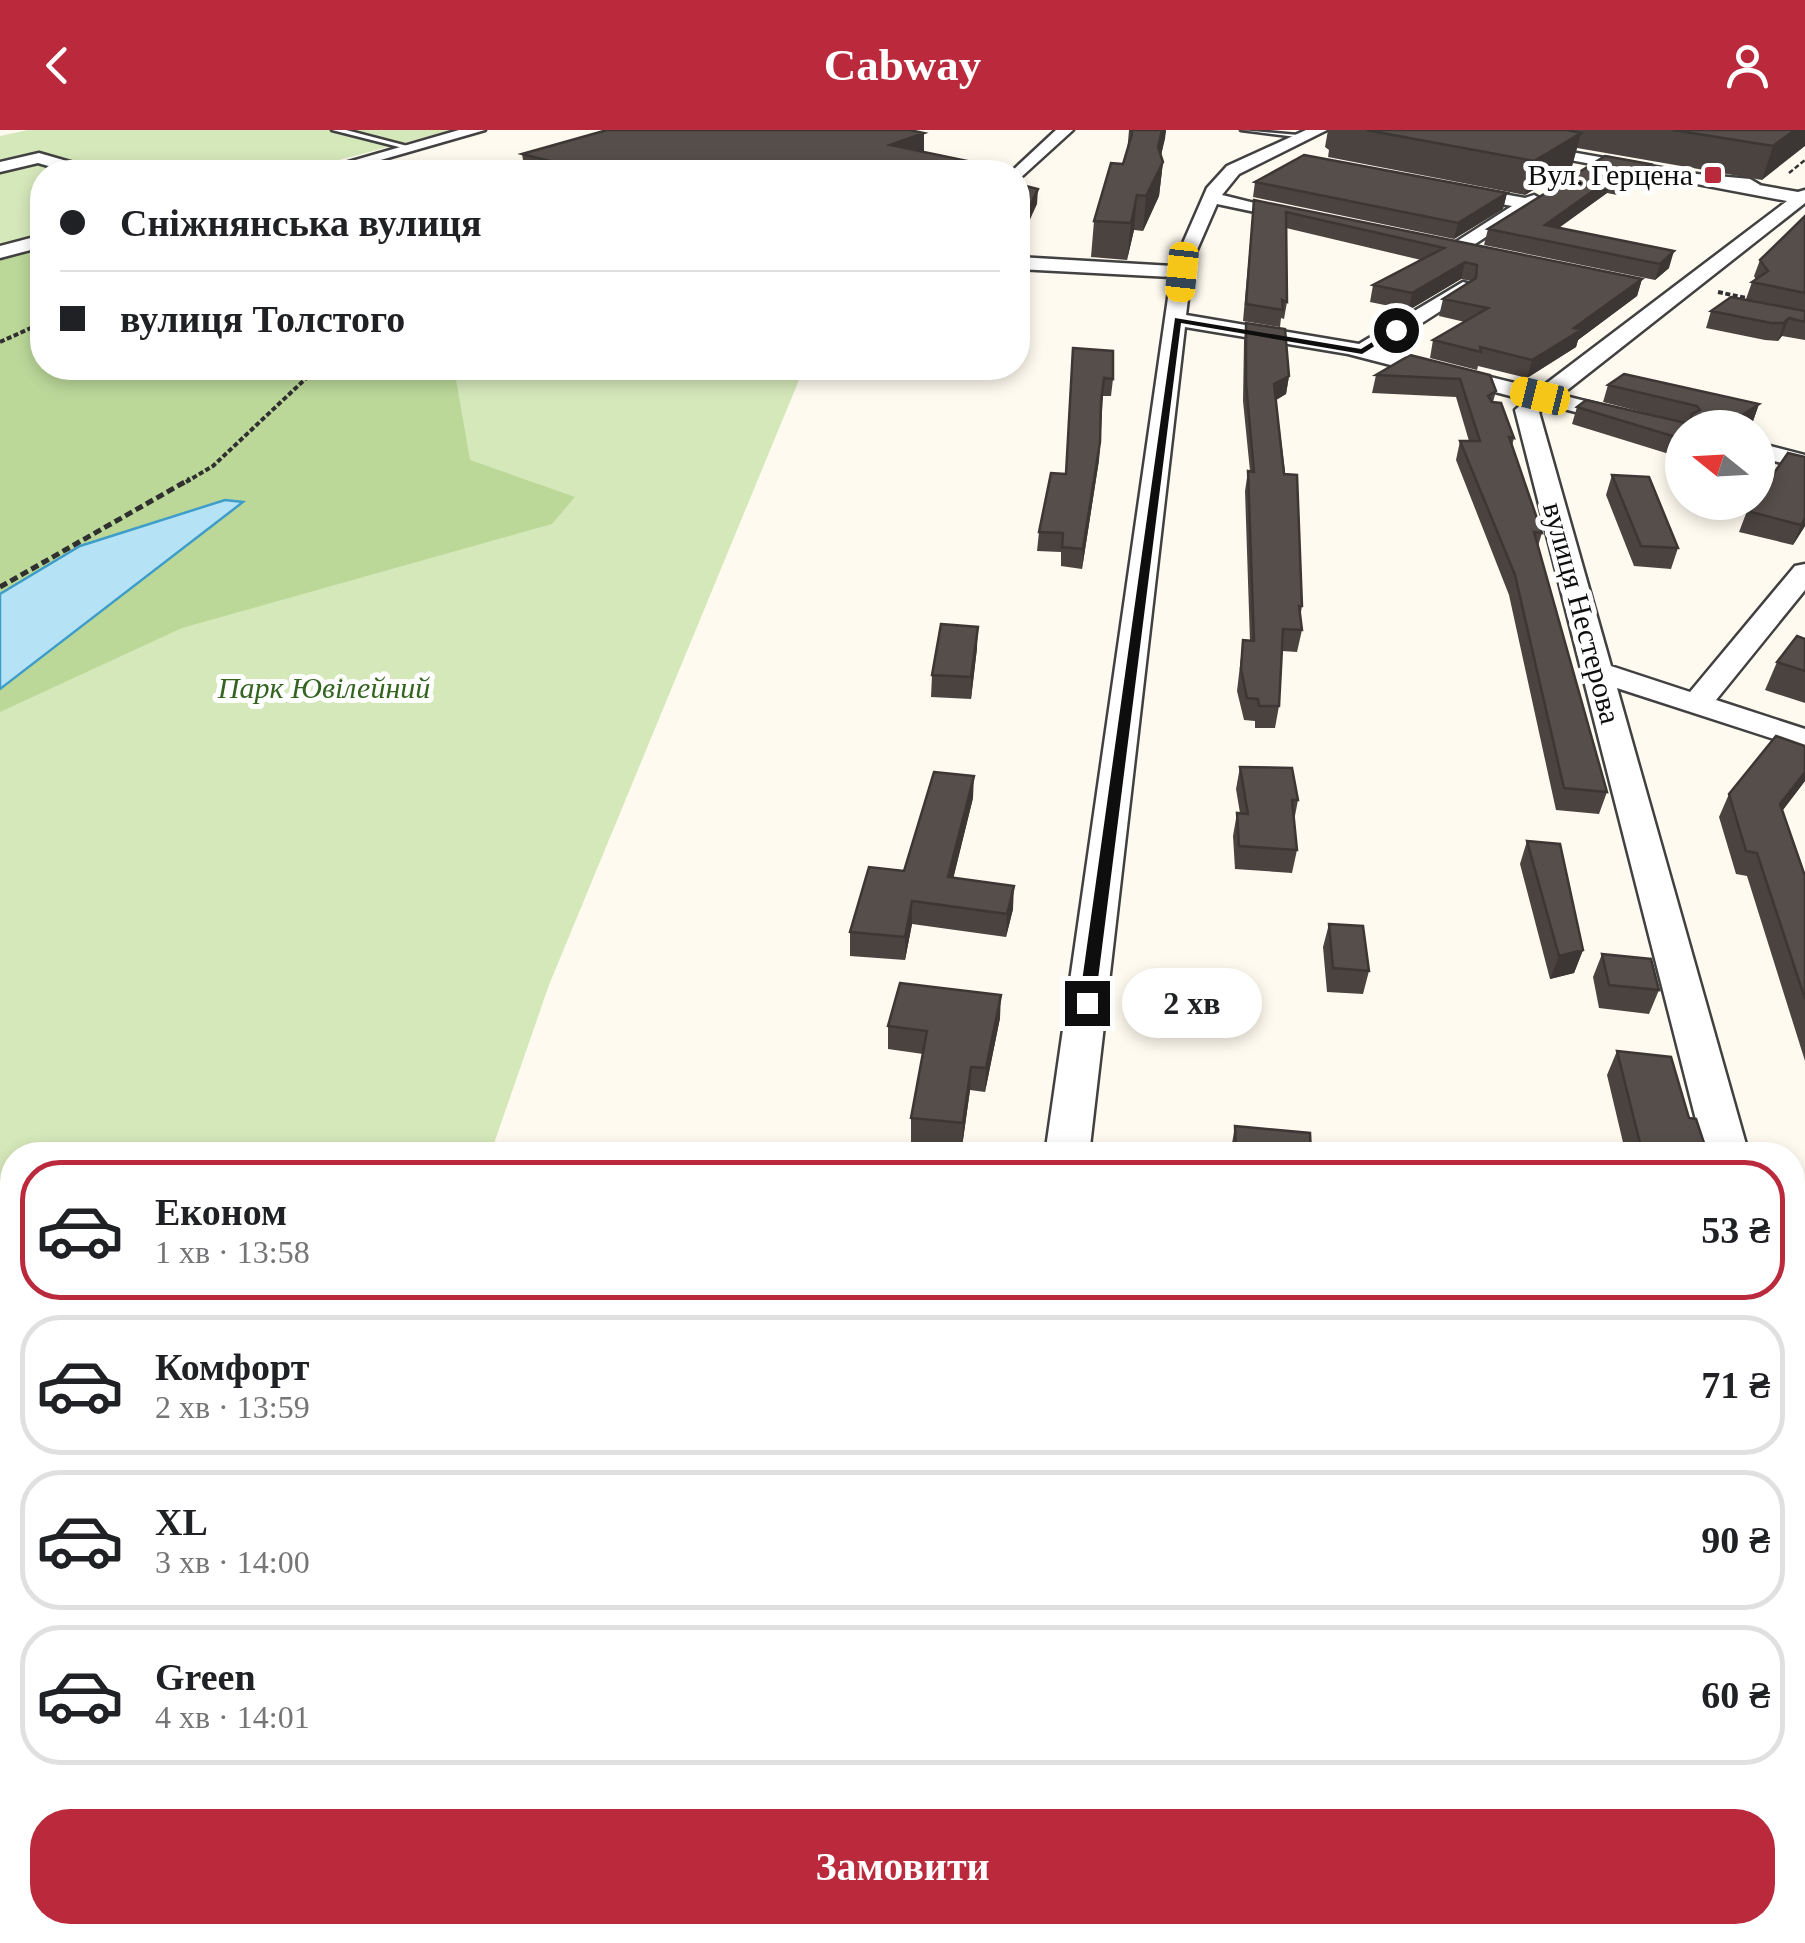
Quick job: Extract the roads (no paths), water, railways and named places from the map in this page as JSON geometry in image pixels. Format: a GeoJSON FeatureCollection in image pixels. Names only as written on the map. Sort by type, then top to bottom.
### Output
{"type":"FeatureCollection","features":[{"type":"Feature","properties":{"kind":"street"},"geometry":{"type":"LineString","coordinates":[[366,160],[478,130]]}},
{"type":"Feature","properties":{"kind":"street"},"geometry":{"type":"LineString","coordinates":[[1030,164],[1065,130]]}},
{"type":"Feature","properties":{"kind":"street"},"geometry":{"type":"LineString","coordinates":[[1420,130],[1803,197]]}},
{"type":"Feature","properties":{"kind":"street"},"geometry":{"type":"LineString","coordinates":[[1069,1142],[1183,259],[1212,198],[1233,170],[1267,154],[1310,142]]}},
{"type":"Feature","properties":{"kind":"street"},"geometry":{"type":"LineString","coordinates":[[0,167],[30,160]]}},
{"type":"Feature","properties":{"kind":"street"},"geometry":{"type":"LineString","coordinates":[[1495,257],[1448,247],[1598,161]]}},
{"type":"Feature","properties":{"kind":"street"},"geometry":{"type":"LineString","coordinates":[[1434,186],[1527,204]]}},
{"type":"Feature","properties":{"kind":"street"},"geometry":{"type":"LineString","coordinates":[[1540,396],[1689,294],[1803,197]]}},
{"type":"Feature","properties":{"kind":"street"},"geometry":{"type":"LineString","coordinates":[[1212,198],[1326,222]]}},
{"type":"Feature","properties":{"kind":"street"},"geometry":{"type":"LineString","coordinates":[[0,252],[30,245]]}},
{"type":"Feature","properties":{"kind":"street"},"geometry":{"type":"LineString","coordinates":[[1030,264],[1182,272]]}},
{"type":"Feature","properties":{"kind":"street"},"geometry":{"type":"LineString","coordinates":[[1362,352],[1463,288]]}},
{"type":"Feature","properties":{"kind":"street"},"geometry":{"type":"LineString","coordinates":[[1642,288],[1689,294]]}},
{"type":"Feature","properties":{"kind":"street"},"geometry":{"type":"LineString","coordinates":[[1178,320],[1362,352],[1665,428]]}},
{"type":"Feature","properties":{"kind":"street","name":"вулиця Нестерова"},"geometry":{"type":"LineString","coordinates":[[1540,396],[1527,410],[1724,1142]]}},
{"type":"Feature","properties":{"kind":"street"},"geometry":{"type":"LineString","coordinates":[[1775,454],[1805,462]]}},
{"type":"Feature","properties":{"kind":"street"},"geometry":{"type":"LineString","coordinates":[[1696,704],[1805,572]]}},
{"type":"Feature","properties":{"kind":"street"},"geometry":{"type":"LineString","coordinates":[[1598,672],[1805,739]]}},
{"type":"Feature","properties":{"kind":"lane"},"geometry":{"type":"LineString","coordinates":[[336,130],[411,148]]}},
{"type":"Feature","properties":{"kind":"lane"},"geometry":{"type":"LineString","coordinates":[[1245,130],[1310,142]]}},
{"type":"Feature","properties":{"kind":"water"},"geometry":{"type":"Polygon","coordinates":[[[225,500],[243,502],[0,689],[0,594],[80,546],[225,500]]]}},
{"type":"Feature","properties":{"kind":"place","name":"Вул. Герцена"},"geometry":{"type":"Point","coordinates":[1713,175]}},
{"type":"Feature","properties":{"kind":"park label","name":"Парк Ювілейний"},"geometry":{"type":"Point","coordinates":[324,688]}}]}
